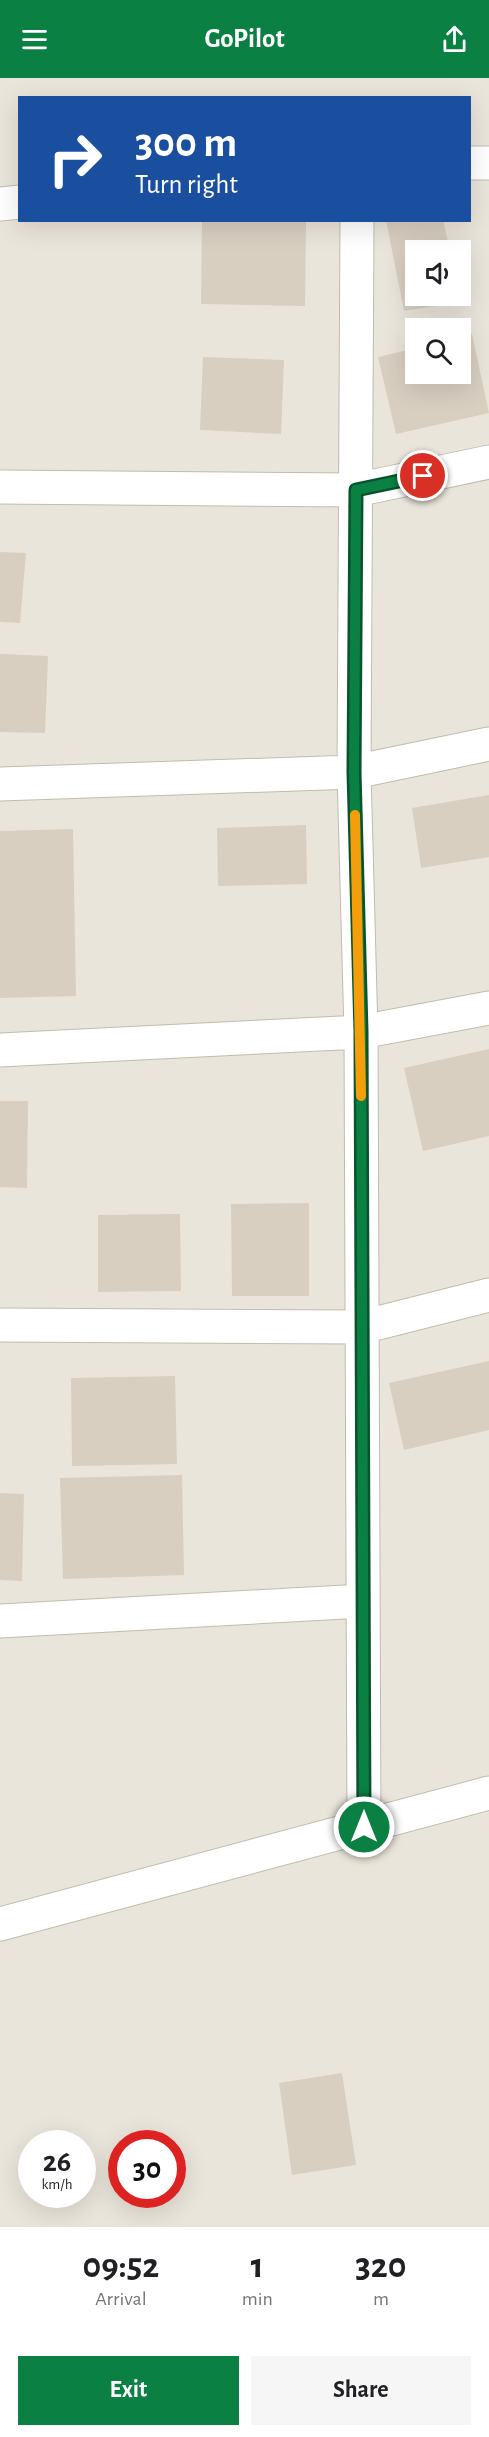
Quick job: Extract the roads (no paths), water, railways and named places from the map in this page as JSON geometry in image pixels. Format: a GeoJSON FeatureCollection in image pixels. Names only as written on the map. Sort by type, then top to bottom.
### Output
{"type":"FeatureCollection","features":[{"type":"Feature","properties":{"kind":"street"},"geometry":{"type":"LineString","coordinates":[[471,163],[489,163]]}},
{"type":"Feature","properties":{"kind":"street"},"geometry":{"type":"LineString","coordinates":[[0,204],[18,202]]}},
{"type":"Feature","properties":{"kind":"street"},"geometry":{"type":"LineString","coordinates":[[357,222],[354,772],[361,1032],[364,1827]]}},
{"type":"Feature","properties":{"kind":"street"},"geometry":{"type":"LineString","coordinates":[[0,487],[356,490],[489,462]]}},
{"type":"Feature","properties":{"kind":"street"},"geometry":{"type":"LineString","coordinates":[[0,784],[354,772],[489,744]]}},
{"type":"Feature","properties":{"kind":"street"},"geometry":{"type":"LineString","coordinates":[[0,1050],[361,1032],[489,1008]]}},
{"type":"Feature","properties":{"kind":"street"},"geometry":{"type":"LineString","coordinates":[[0,1325],[362,1327],[489,1296]]}},
{"type":"Feature","properties":{"kind":"street"},"geometry":{"type":"LineString","coordinates":[[0,1621],[363,1601]]}},
{"type":"Feature","properties":{"kind":"street"},"geometry":{"type":"LineString","coordinates":[[0,1924],[489,1793]]}}]}
